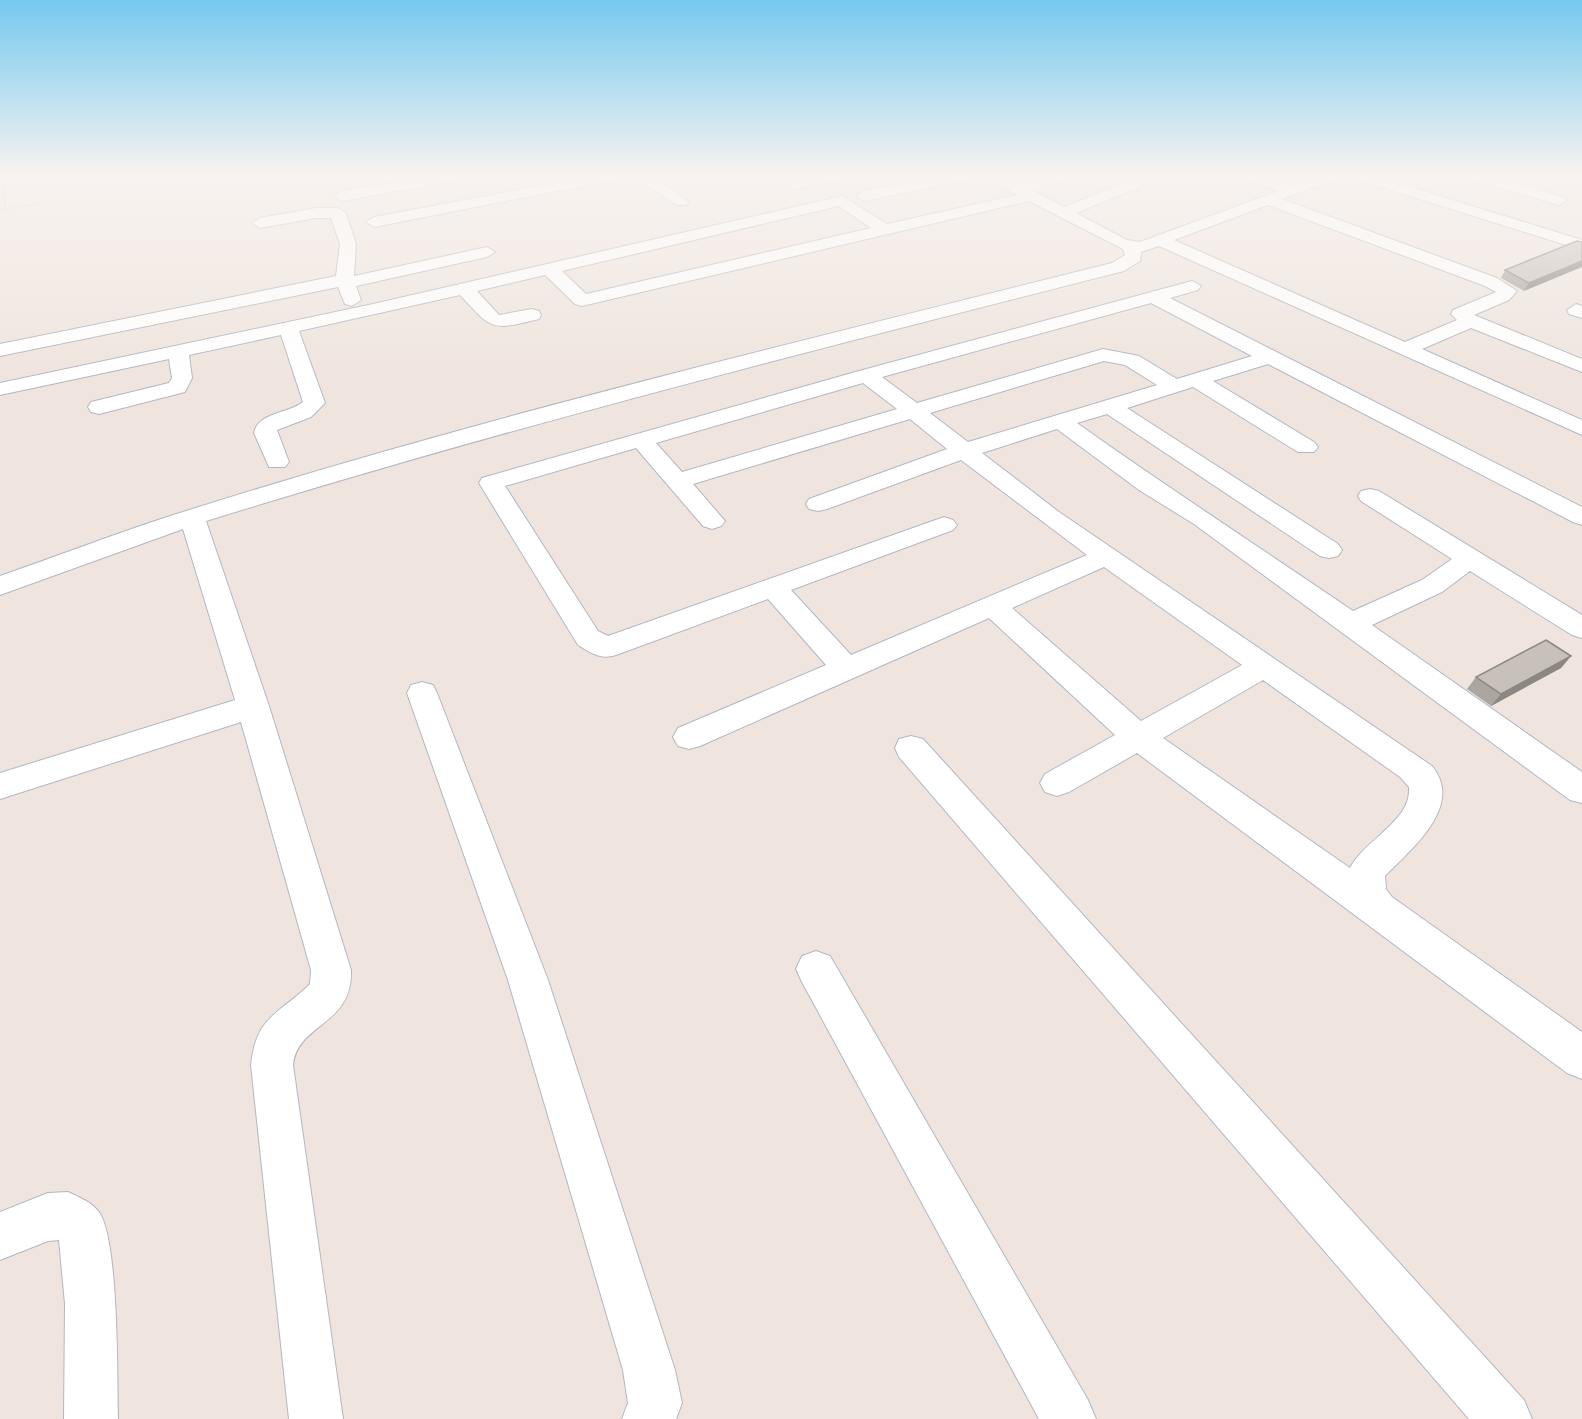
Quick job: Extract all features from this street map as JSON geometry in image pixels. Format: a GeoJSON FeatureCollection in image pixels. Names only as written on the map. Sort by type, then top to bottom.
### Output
{"type":"FeatureCollection","features":[{"type":"Feature","properties":{"kind":"street"},"geometry":{"type":"LineString","coordinates":[[346,241],[349,251],[346,278],[355,314]]}},
{"type":"Feature","properties":{"kind":"street"},"geometry":{"type":"LineString","coordinates":[[0,389],[465,290],[668,241]]}},
{"type":"Feature","properties":{"kind":"street"},"geometry":{"type":"LineString","coordinates":[[765,241],[782,254]]}},
{"type":"Feature","properties":{"kind":"street"},"geometry":{"type":"LineString","coordinates":[[550,270],[582,300],[837,241]]}},
{"type":"Feature","properties":{"kind":"street"},"geometry":{"type":"LineString","coordinates":[[1121,241],[1131,246],[1142,247],[1161,241]]}},
{"type":"Feature","properties":{"kind":"street"},"geometry":{"type":"LineString","coordinates":[[1162,241],[1582,428]]}},
{"type":"Feature","properties":{"kind":"street"},"geometry":{"type":"LineString","coordinates":[[1381,241],[1491,282],[1508,291],[1503,296],[1460,314],[1471,321],[1582,366]]}},
{"type":"Feature","properties":{"kind":"street"},"geometry":{"type":"LineString","coordinates":[[0,586],[192,518],[458,438],[773,354],[1118,267],[1134,257],[1131,246]]}},
{"type":"Feature","properties":{"kind":"street"},"geometry":{"type":"LineString","coordinates":[[643,247],[683,276]]}},
{"type":"Feature","properties":{"kind":"street"},"geometry":{"type":"LineString","coordinates":[[346,278],[444,249]]}},
{"type":"Feature","properties":{"kind":"street"},"geometry":{"type":"LineString","coordinates":[[0,350],[346,278],[487,252]]}},
{"type":"Feature","properties":{"kind":"street"},"geometry":{"type":"LineString","coordinates":[[944,525],[606,648],[588,638],[491,483],[866,375],[1192,286]]}},
{"type":"Feature","properties":{"kind":"street"},"geometry":{"type":"LineString","coordinates":[[465,290],[495,321],[532,315]]}},
{"type":"Feature","properties":{"kind":"street"},"geometry":{"type":"LineString","coordinates":[[1154,297],[1582,517]]}},
{"type":"Feature","properties":{"kind":"street"},"geometry":{"type":"LineString","coordinates":[[1406,349],[1471,321]]}},
{"type":"Feature","properties":{"kind":"street"},"geometry":{"type":"LineString","coordinates":[[276,462],[265,433],[266,428],[268,425],[310,409],[314,404],[288,328]]}},
{"type":"Feature","properties":{"kind":"street"},"geometry":{"type":"LineString","coordinates":[[99,407],[177,387],[182,378],[178,352]]}},
{"type":"Feature","properties":{"kind":"street"},"geometry":{"type":"LineString","coordinates":[[678,482],[912,411],[1113,354],[1186,383],[1306,447]]}},
{"type":"Feature","properties":{"kind":"street"},"geometry":{"type":"LineString","coordinates":[[818,504],[963,451],[1269,357]]}},
{"type":"Feature","properties":{"kind":"street"},"geometry":{"type":"LineString","coordinates":[[866,375],[1050,517],[1395,755],[1424,780],[1428,792],[1422,813],[1368,869],[1365,881],[1370,897],[1379,909]]}},
{"type":"Feature","properties":{"kind":"street"},"geometry":{"type":"LineString","coordinates":[[1110,406],[1329,550]]}},
{"type":"Feature","properties":{"kind":"street"},"geometry":{"type":"LineString","coordinates":[[1060,422],[1148,485],[1203,519],[1582,790]]}},
{"type":"Feature","properties":{"kind":"street"},"geometry":{"type":"LineString","coordinates":[[641,440],[712,521]]}},
{"type":"Feature","properties":{"kind":"street"},"geometry":{"type":"LineString","coordinates":[[1370,496],[1582,628]]}},
{"type":"Feature","properties":{"kind":"street"},"geometry":{"type":"LineString","coordinates":[[192,518],[253,706],[332,979],[328,993],[282,1033],[274,1047],[272,1065],[316,1419]]}},
{"type":"Feature","properties":{"kind":"street"},"geometry":{"type":"LineString","coordinates":[[688,737],[845,667],[1107,556]]}},
{"type":"Feature","properties":{"kind":"street"},"geometry":{"type":"LineString","coordinates":[[1350,623],[1432,586],[1470,558]]}},
{"type":"Feature","properties":{"kind":"street"},"geometry":{"type":"LineString","coordinates":[[773,588],[845,667]]}},
{"type":"Feature","properties":{"kind":"street"},"geometry":{"type":"LineString","coordinates":[[992,605],[1137,736],[1582,1058]]}},
{"type":"Feature","properties":{"kind":"street"},"geometry":{"type":"LineString","coordinates":[[1057,783],[1265,665]]}},
{"type":"Feature","properties":{"kind":"street"},"geometry":{"type":"LineString","coordinates":[[422,693],[528,980],[649,1370],[655,1403],[649,1419]]}},
{"type":"Feature","properties":{"kind":"street"},"geometry":{"type":"LineString","coordinates":[[0,786],[253,706]]}},
{"type":"Feature","properties":{"kind":"street"},"geometry":{"type":"LineString","coordinates":[[911,748],[1505,1419]]}},
{"type":"Feature","properties":{"kind":"street"},"geometry":{"type":"LineString","coordinates":[[816,969],[1069,1419]]}},
{"type":"Feature","properties":{"kind":"street"},"geometry":{"type":"LineString","coordinates":[[0,1236],[48,1217],[68,1216],[82,1229],[90,1304],[92,1419]]}},
{"type":"Feature","properties":{"kind":"building"},"geometry":{"type":"Polygon","coordinates":[[[1576,241],[1582,242],[1582,261],[1529,283],[1505,270],[1576,241]]]}},
{"type":"Feature","properties":{"kind":"building"},"geometry":{"type":"Polygon","coordinates":[[[1546,640],[1571,656],[1501,694],[1476,677],[1546,640]]]}}]}
